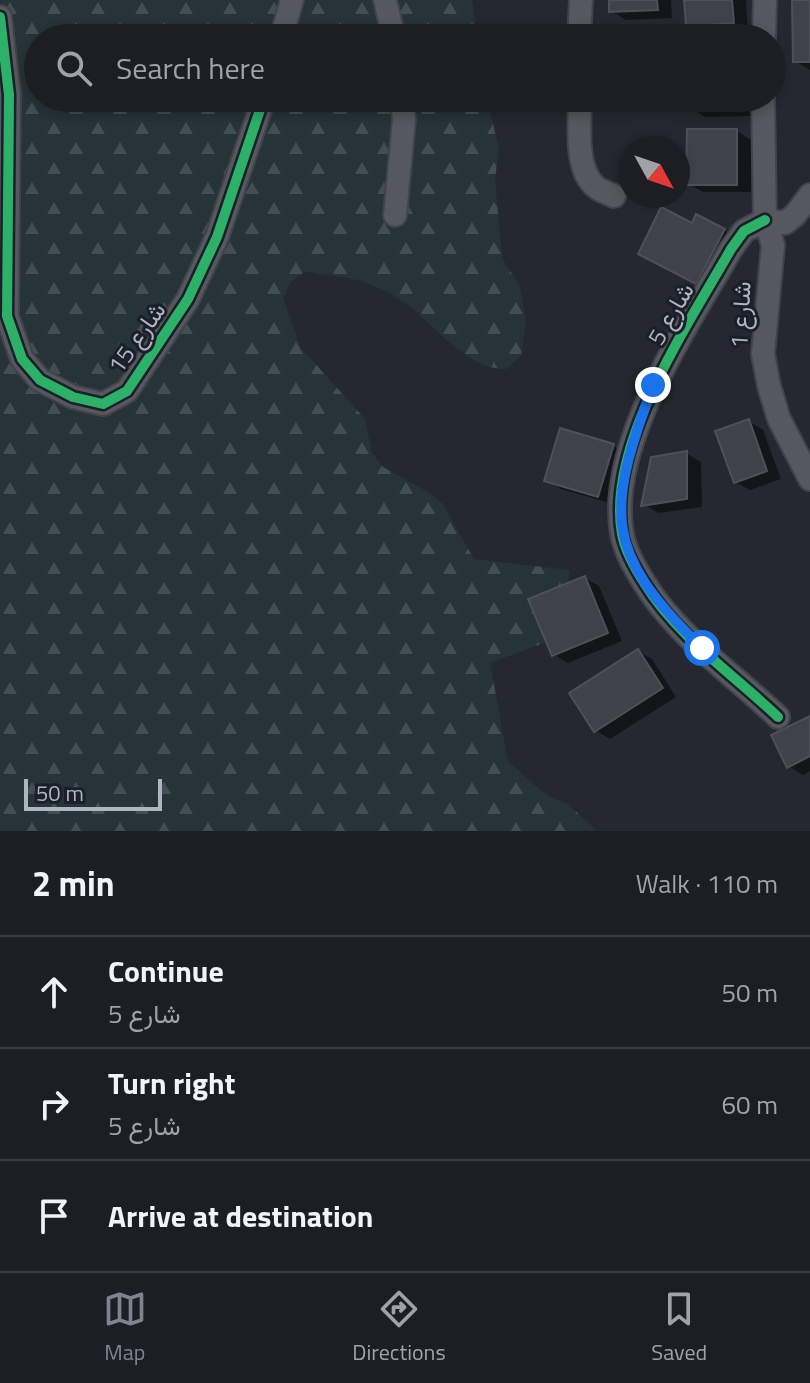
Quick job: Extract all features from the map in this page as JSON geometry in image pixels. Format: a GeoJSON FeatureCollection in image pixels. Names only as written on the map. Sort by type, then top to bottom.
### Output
{"type":"FeatureCollection","features":[{"type":"Feature","properties":{"kind":"street"},"geometry":{"type":"LineString","coordinates":[[285,24],[292,0]]}},
{"type":"Feature","properties":{"kind":"street"},"geometry":{"type":"LineString","coordinates":[[385,0],[391,24]]}},
{"type":"Feature","properties":{"kind":"street"},"geometry":{"type":"LineString","coordinates":[[580,24],[581,0]]}},
{"type":"Feature","properties":{"kind":"street"},"geometry":{"type":"LineString","coordinates":[[764,24],[765,0]]}},
{"type":"Feature","properties":{"kind":"street","name":"شارع 15"},"geometry":{"type":"LineString","coordinates":[[0,17],[9,95],[7,316],[22,359],[40,380],[73,397],[103,404],[127,391],[157,349],[188,299],[217,237],[259,112]]}},
{"type":"Feature","properties":{"kind":"street"},"geometry":{"type":"LineString","coordinates":[[395,215],[403,112]]}},
{"type":"Feature","properties":{"kind":"street"},"geometry":{"type":"LineString","coordinates":[[580,112],[580,157],[596,187],[614,196]]}},
{"type":"Feature","properties":{"kind":"street","name":"شارع 1"},"geometry":{"type":"LineString","coordinates":[[763,112],[765,220],[773,245],[763,354],[779,419],[810,479]]}},
{"type":"Feature","properties":{"kind":"street"},"geometry":{"type":"LineString","coordinates":[[765,220],[785,223],[810,195]]}},
{"type":"Feature","properties":{"kind":"street","name":"شارع 5"},"geometry":{"type":"LineString","coordinates":[[765,220],[744,231],[731,249],[653,385],[632,441],[620,497],[625,546],[645,585],[668,615],[778,717]]}},
{"type":"Feature","properties":{"kind":"green space"},"geometry":{"type":"Polygon","coordinates":[[[0,0],[472,0],[475,24],[24,24],[24,112],[490,112],[499,149],[495,179],[502,258],[520,287],[526,323],[521,356],[506,369],[478,362],[452,345],[405,303],[375,286],[351,278],[306,271],[291,282],[283,298],[301,348],[365,419],[372,453],[383,467],[442,503],[474,559],[570,570],[560,637],[490,663],[508,761],[552,798],[567,803],[597,831],[0,831],[0,0]]]}},
{"type":"Feature","properties":{"kind":"building"},"geometry":{"type":"Polygon","coordinates":[[[609,0],[657,0],[658,10],[609,12],[609,0]]]}},
{"type":"Feature","properties":{"kind":"building"},"geometry":{"type":"Polygon","coordinates":[[[684,0],[732,0],[734,23],[686,24],[684,0]]]}},
{"type":"Feature","properties":{"kind":"building"},"geometry":{"type":"Polygon","coordinates":[[[792,0],[810,0],[810,62],[793,62],[792,0]]]}},
{"type":"Feature","properties":{"kind":"building"},"geometry":{"type":"Polygon","coordinates":[[[687,129],[737,129],[737,185],[690,185],[690,136],[687,136],[687,129]]]}},
{"type":"Feature","properties":{"kind":"building"},"geometry":{"type":"Polygon","coordinates":[[[661,208],[692,223],[696,214],[725,229],[696,284],[638,254],[661,208]]]}},
{"type":"Feature","properties":{"kind":"building"},"geometry":{"type":"Polygon","coordinates":[[[749,419],[767,471],[734,483],[715,431],[749,419]]]}},
{"type":"Feature","properties":{"kind":"building"},"geometry":{"type":"Polygon","coordinates":[[[560,428],[614,444],[598,497],[544,481],[560,428]]]}},
{"type":"Feature","properties":{"kind":"building"},"geometry":{"type":"Polygon","coordinates":[[[687,451],[687,499],[641,506],[651,457],[687,451]]]}},
{"type":"Feature","properties":{"kind":"building"},"geometry":{"type":"Polygon","coordinates":[[[585,576],[608,633],[552,656],[528,599],[585,576]]]}},
{"type":"Feature","properties":{"kind":"building"},"geometry":{"type":"Polygon","coordinates":[[[638,649],[663,688],[594,732],[569,693],[638,649]]]}},
{"type":"Feature","properties":{"kind":"building"},"geometry":{"type":"Polygon","coordinates":[[[810,716],[810,756],[787,768],[771,735],[810,716]]]}},
{"type":"Feature","properties":{"kind":"cycle path"},"geometry":{"type":"LineString","coordinates":[[0,17],[9,95],[7,316],[22,359],[40,380],[73,397],[103,404],[127,391],[188,299],[217,237],[259,112]]}},
{"type":"Feature","properties":{"kind":"cycle path"},"geometry":{"type":"LineString","coordinates":[[765,220],[744,231],[731,249],[673,349],[638,425],[626,463],[620,499],[626,547],[638,573],[658,603],[690,638],[778,717]]}},
{"type":"Feature","properties":{"kind":"route"},"geometry":{"type":"LineString","coordinates":[[653,385],[632,441],[620,497],[621,533],[645,585],[668,615],[702,648]]}}]}
